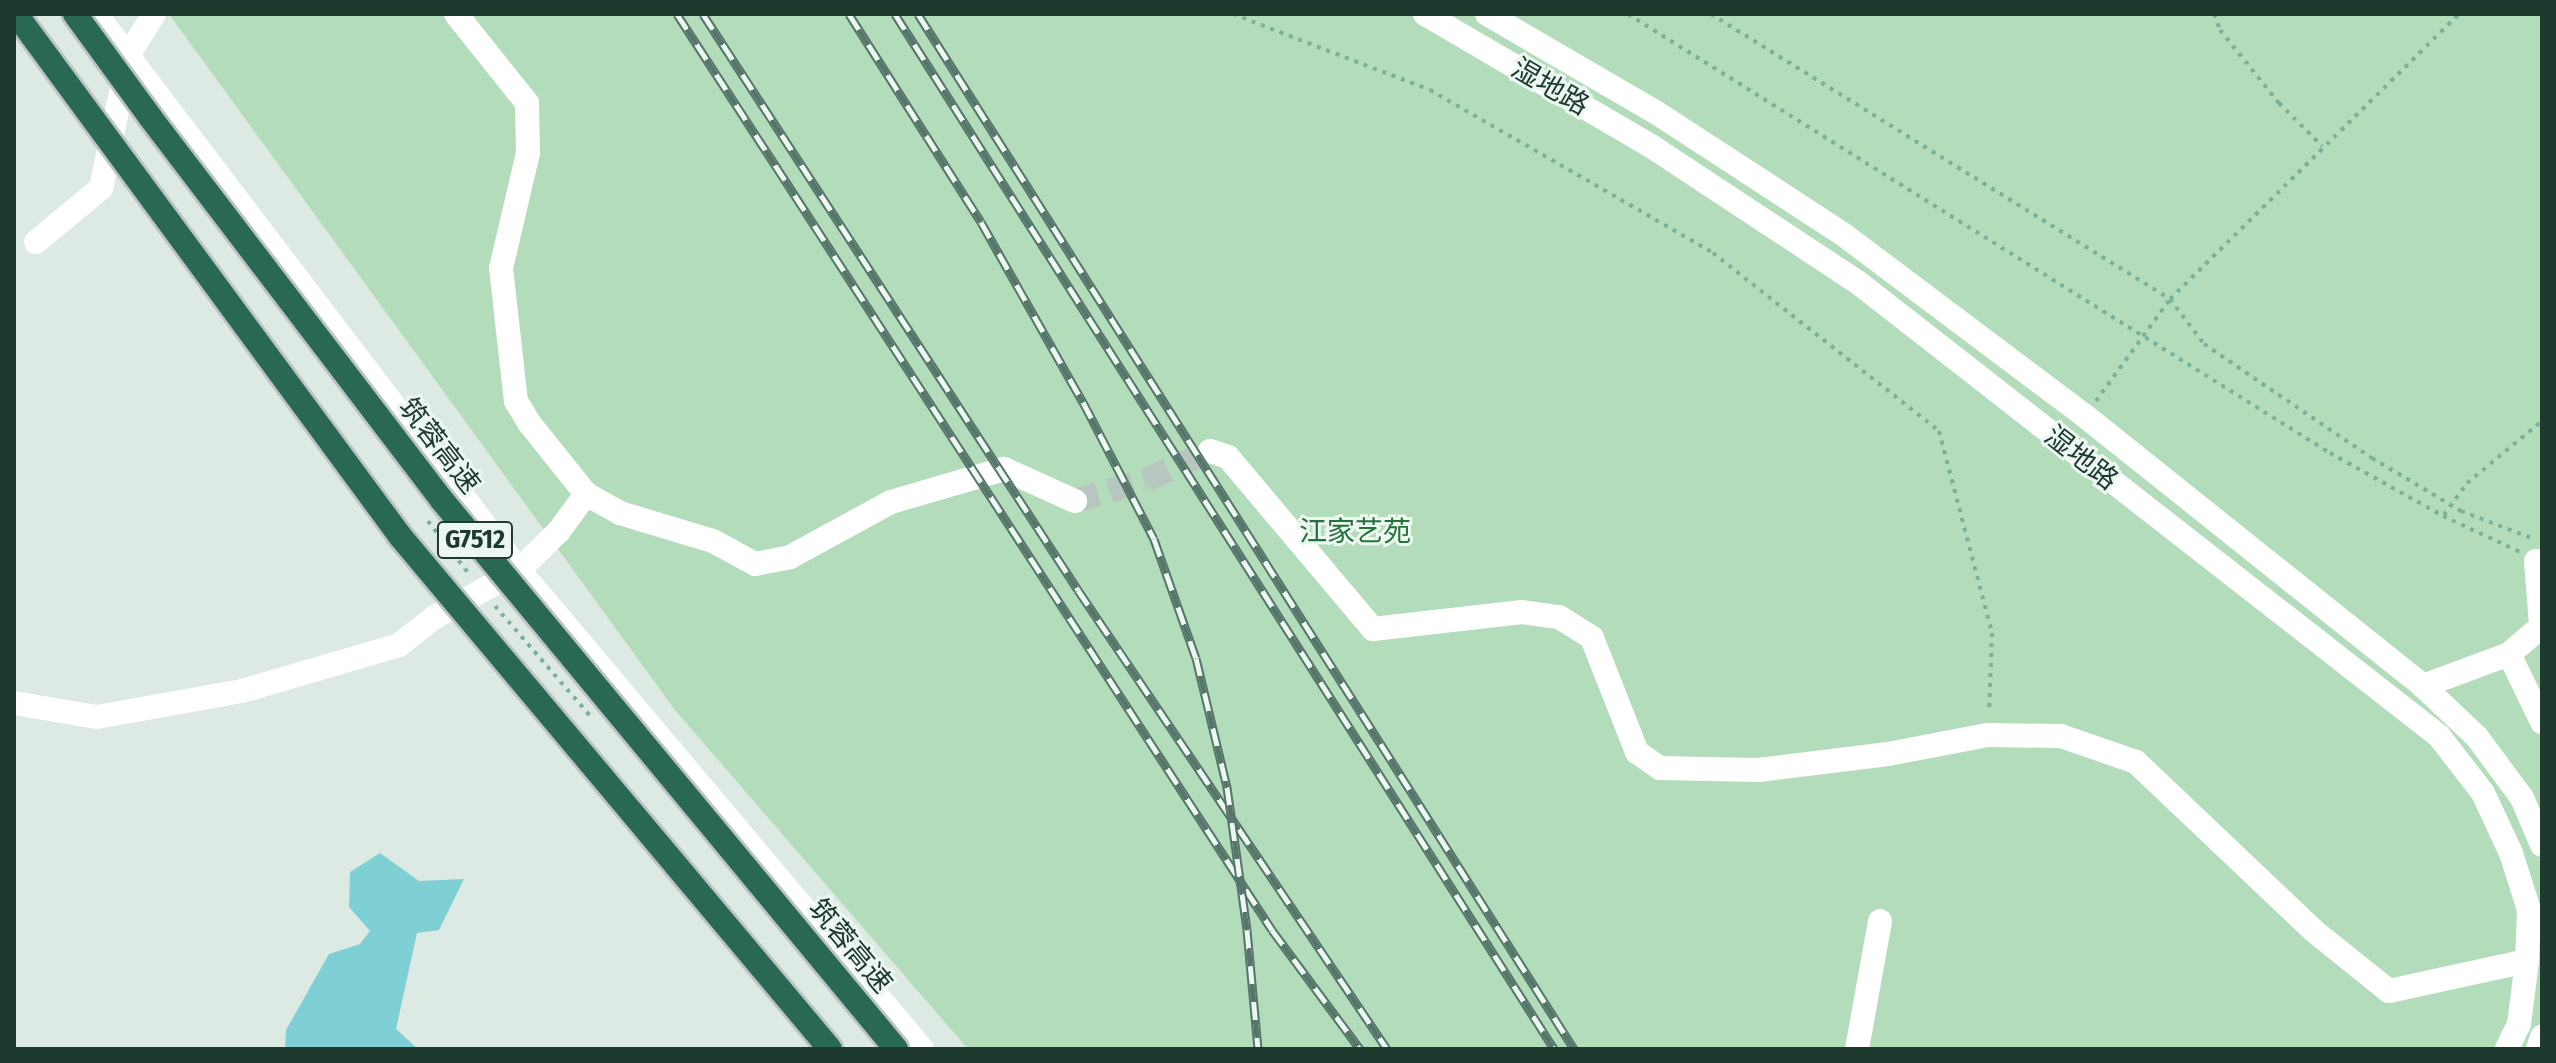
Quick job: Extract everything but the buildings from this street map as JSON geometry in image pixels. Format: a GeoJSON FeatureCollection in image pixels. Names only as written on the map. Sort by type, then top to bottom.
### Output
{"type":"FeatureCollection","features":[{"type":"Feature","properties":{"kind":"highway","name":"G7512"},"geometry":{"type":"LineString","coordinates":[[16,14],[400,536],[830,1049]]}},
{"type":"Feature","properties":{"kind":"highway","name":"筑蓉高速"},"geometry":{"type":"LineString","coordinates":[[75,14],[441,499],[896,1049]]}},
{"type":"Feature","properties":{"kind":"street"},"geometry":{"type":"LineString","coordinates":[[96,14],[129,62],[519,570],[922,1049]]}},
{"type":"Feature","properties":{"kind":"street"},"geometry":{"type":"LineString","coordinates":[[36,242],[101,188],[129,54],[154,14]]}},
{"type":"Feature","properties":{"kind":"street"},"geometry":{"type":"LineString","coordinates":[[456,14],[527,103],[528,153],[501,268],[516,401],[530,424],[586,494],[620,513],[713,541],[755,564],[790,557],[891,502],[1004,469],[1075,501]]}},
{"type":"Feature","properties":{"kind":"street","name":"湿地路"},"geometry":{"type":"LineString","coordinates":[[1425,14],[1651,146],[1860,284],[2439,736],[2483,793],[2511,853],[2529,910],[2532,963],[2519,1024],[2507,1049]]}},
{"type":"Feature","properties":{"kind":"street","name":"湿地路"},"geometry":{"type":"LineString","coordinates":[[1487,14],[1657,113],[1844,235],[2085,416],[2423,686],[2477,737],[2522,798],[2542,845]]}},
{"type":"Feature","properties":{"kind":"street"},"geometry":{"type":"LineString","coordinates":[[1210,451],[1228,457],[1373,629],[1522,612],[1559,617],[1592,638],[1637,752],[1660,768],[1758,770],[1888,754],[1988,735],[2061,736],[2136,762],[2314,931],[2389,991],[2532,963]]}},
{"type":"Feature","properties":{"kind":"street"},"geometry":{"type":"LineString","coordinates":[[14,703],[97,717],[242,691],[399,645],[435,617],[519,570],[559,531],[586,494]]}},
{"type":"Feature","properties":{"kind":"street"},"geometry":{"type":"LineString","coordinates":[[2423,686],[2509,654],[2542,626],[2539,551]]}},
{"type":"Feature","properties":{"kind":"street"},"geometry":{"type":"LineString","coordinates":[[2509,654],[2542,722]]}},
{"type":"Feature","properties":{"kind":"street"},"geometry":{"type":"LineString","coordinates":[[1857,1049],[1880,921]]}},
{"type":"Feature","properties":{"kind":"street"},"geometry":{"type":"LineString","coordinates":[[2538,1049],[2542,1037]]}},
{"type":"Feature","properties":{"kind":"path"},"geometry":{"type":"LineString","coordinates":[[1233,14],[1430,90],[1713,253],[1939,431],[1992,633],[1988,735]]}},
{"type":"Feature","properties":{"kind":"path"},"geometry":{"type":"LineString","coordinates":[[1628,14],[2330,453],[2443,516],[2539,551]]}},
{"type":"Feature","properties":{"kind":"path"},"geometry":{"type":"LineString","coordinates":[[1711,14],[2170,299],[2204,344],[2360,450],[2450,505],[2539,551]]}},
{"type":"Feature","properties":{"kind":"path"},"geometry":{"type":"LineString","coordinates":[[2214,14],[2220,30],[2279,103],[2322,146]]}},
{"type":"Feature","properties":{"kind":"path"},"geometry":{"type":"LineString","coordinates":[[2085,416],[2170,299],[2459,14]]}},
{"type":"Feature","properties":{"kind":"path"},"geometry":{"type":"LineString","coordinates":[[2443,516],[2467,483],[2501,451],[2542,421]]}},
{"type":"Feature","properties":{"kind":"green space","name":"江家艺苑"},"geometry":{"type":"Polygon","coordinates":[[[169,14],[2542,14],[2542,1049],[968,1049],[675,710],[169,14]]]}},
{"type":"Feature","properties":{"kind":"water"},"geometry":{"type":"Polygon","coordinates":[[[380,853],[419,881],[464,879],[439,930],[417,933],[396,1029],[418,1049],[285,1049],[286,1030],[329,954],[360,944],[370,931],[349,907],[350,872],[380,853]]]}},
{"type":"Feature","properties":{"kind":"tunnel"},"geometry":{"type":"LineString","coordinates":[[1075,501],[1146,480],[1210,451]]}},
{"type":"Feature","properties":{"kind":"railway"},"geometry":{"type":"LineString","coordinates":[[677,14],[1272,930],[1360,1049]]}},
{"type":"Feature","properties":{"kind":"railway"},"geometry":{"type":"LineString","coordinates":[[703,14],[1078,590],[1387,1049]]}},
{"type":"Feature","properties":{"kind":"railway"},"geometry":{"type":"LineString","coordinates":[[849,14],[981,222],[1083,402],[1154,539],[1196,658],[1227,787],[1247,930],[1258,1049]]}},
{"type":"Feature","properties":{"kind":"railway"},"geometry":{"type":"LineString","coordinates":[[895,14],[1554,1049]]}},
{"type":"Feature","properties":{"kind":"railway"},"geometry":{"type":"LineString","coordinates":[[918,14],[1574,1049]]}}]}
